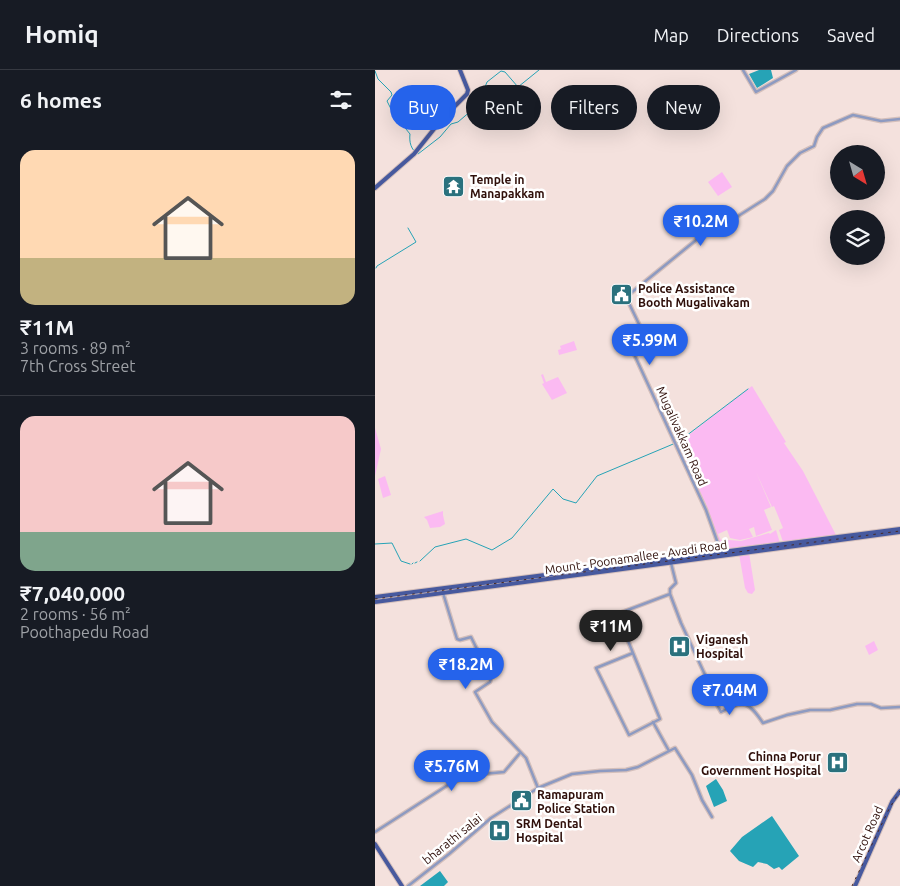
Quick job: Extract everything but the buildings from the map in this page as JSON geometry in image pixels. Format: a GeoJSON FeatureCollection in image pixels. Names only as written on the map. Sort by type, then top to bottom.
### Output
{"type":"FeatureCollection","features":[{"type":"Feature","properties":{"kind":"main road"},"geometry":{"type":"LineString","coordinates":[[375,188],[415,152],[442,119],[467,94],[468,90],[460,70]]}},
{"type":"Feature","properties":{"kind":"main road","name":"Mount - Poonamallee - Avadi Road"},"geometry":{"type":"LineString","coordinates":[[375,597],[679,560],[900,530]]}},
{"type":"Feature","properties":{"kind":"main road","name":"Mount - Poonamallee - Avadi Road"},"geometry":{"type":"LineString","coordinates":[[375,602],[671,563],[679,560]]}},
{"type":"Feature","properties":{"kind":"main road","name":"Arcot Road"},"geometry":{"type":"LineString","coordinates":[[856,886],[893,803],[900,793]]}},
{"type":"Feature","properties":{"kind":"main road"},"geometry":{"type":"LineString","coordinates":[[375,844],[402,886]]}},
{"type":"Feature","properties":{"kind":"street"},"geometry":{"type":"LineString","coordinates":[[743,70],[756,92],[796,70]]}},
{"type":"Feature","properties":{"kind":"street","name":"Mugalivakkam Road"},"geometry":{"type":"LineString","coordinates":[[722,554],[706,510],[672,439],[651,387],[634,354],[650,347],[626,298],[701,236],[724,225],[765,199],[773,191],[787,166],[800,153],[814,146],[823,128],[853,115],[887,122],[900,119]]}},
{"type":"Feature","properties":{"kind":"street"},"geometry":{"type":"LineString","coordinates":[[671,563],[677,583],[669,589],[670,594],[681,623],[707,677],[711,693],[721,712],[739,704],[746,704],[752,707],[763,723],[810,710],[830,710],[857,704],[871,704],[881,708],[900,707]]}},
{"type":"Feature","properties":{"kind":"street"},"geometry":{"type":"LineString","coordinates":[[443,593],[457,639],[471,637],[491,678],[489,682],[475,692],[492,722],[526,758],[538,788]]}},
{"type":"Feature","properties":{"kind":"street"},"geometry":{"type":"LineString","coordinates":[[633,652],[596,668],[629,734],[660,719],[633,652],[617,614],[670,594]]}},
{"type":"Feature","properties":{"kind":"street"},"geometry":{"type":"LineString","coordinates":[[653,722],[669,751]]}},
{"type":"Feature","properties":{"kind":"street","name":"bharathi salai"},"geometry":{"type":"LineString","coordinates":[[407,886],[449,854],[491,818],[538,788],[572,774],[626,770],[675,748],[692,775],[702,800],[712,817]]}},
{"type":"Feature","properties":{"kind":"street"},"geometry":{"type":"LineString","coordinates":[[375,832],[458,780],[472,775],[504,772],[520,753]]}},
{"type":"Feature","properties":{"kind":"shaded area"},"geometry":{"type":"Polygon","coordinates":[[[722,172],[732,187],[718,196],[708,182],[722,172]]]}},
{"type":"Feature","properties":{"kind":"shaded area"},"geometry":{"type":"Polygon","coordinates":[[[574,341],[577,350],[559,355],[558,350],[561,349],[560,346],[574,341]]]}},
{"type":"Feature","properties":{"kind":"shaded area"},"geometry":{"type":"Polygon","coordinates":[[[543,374],[546,382],[558,377],[567,393],[552,400],[542,384],[544,383],[541,375],[543,374]]]}},
{"type":"Feature","properties":{"kind":"shaded area"},"geometry":{"type":"Polygon","coordinates":[[[752,386],[786,442],[784,443],[803,471],[836,535],[783,542],[779,530],[783,528],[756,472],[771,507],[764,510],[772,530],[756,536],[754,527],[749,529],[753,537],[740,540],[730,538],[727,530],[718,534],[722,542],[729,540],[741,541],[770,534],[776,530],[780,543],[722,550],[706,504],[677,444],[752,386]]]}},
{"type":"Feature","properties":{"kind":"shaded area"},"geometry":{"type":"Polygon","coordinates":[[[375,428],[381,449],[375,476],[375,428]]]}},
{"type":"Feature","properties":{"kind":"shaded area"},"geometry":{"type":"Polygon","coordinates":[[[385,476],[391,495],[383,498],[378,479],[385,476]]]}},
{"type":"Feature","properties":{"kind":"shaded area"},"geometry":{"type":"Polygon","coordinates":[[[443,511],[445,524],[440,527],[430,528],[424,517],[443,511]]]}},
{"type":"Feature","properties":{"kind":"shaded area"},"geometry":{"type":"Polygon","coordinates":[[[749,553],[755,590],[752,594],[748,593],[745,588],[739,554],[749,553]]]}},
{"type":"Feature","properties":{"kind":"shaded area"},"geometry":{"type":"Polygon","coordinates":[[[874,641],[878,650],[869,655],[865,646],[874,641]]]}},
{"type":"Feature","properties":{"kind":"water"},"geometry":{"type":"Polygon","coordinates":[[[759,70],[771,70],[773,78],[757,88],[749,74],[759,70]]]}},
{"type":"Feature","properties":{"kind":"water"},"geometry":{"type":"Polygon","coordinates":[[[716,779],[727,801],[714,807],[706,786],[716,779]]]}},
{"type":"Feature","properties":{"kind":"water"},"geometry":{"type":"Polygon","coordinates":[[[772,816],[799,856],[782,870],[779,867],[774,869],[767,864],[758,862],[753,867],[739,861],[730,851],[742,837],[772,816]]]}},
{"type":"Feature","properties":{"kind":"water"},"geometry":{"type":"Polygon","coordinates":[[[440,871],[448,882],[444,886],[420,886],[440,871]]]}},
{"type":"Feature","properties":{"kind":"waterway"},"geometry":{"type":"LineString","coordinates":[[375,71],[378,79],[391,92],[392,95],[387,101],[393,113],[410,134],[411,146],[418,154],[440,137],[451,124],[458,122],[472,110],[479,102],[487,82],[501,71],[505,72],[518,87],[539,70]]}},
{"type":"Feature","properties":{"kind":"waterway"},"geometry":{"type":"LineString","coordinates":[[376,268],[416,242],[408,228]]}},
{"type":"Feature","properties":{"kind":"waterway"},"geometry":{"type":"LineString","coordinates":[[420,561],[435,547],[466,539],[492,550],[512,538],[553,489],[563,499],[576,503],[597,476],[678,442],[748,389]]}},
{"type":"Feature","properties":{"kind":"waterway"},"geometry":{"type":"LineString","coordinates":[[375,544],[392,543],[401,561],[410,564]]}},
{"type":"Feature","properties":{"kind":"railway"},"geometry":{"type":"LineString","coordinates":[[375,599],[900,531]]}},
{"type":"Feature","properties":{"kind":"railway"},"geometry":{"type":"LineString","coordinates":[[852,886],[889,809],[900,791]]}},
{"type":"Feature","properties":{"kind":"place","name":"Temple in Manapakkam"},"geometry":{"type":"Point","coordinates":[454,186]}},
{"type":"Feature","properties":{"kind":"place","name":"Police Assistance Booth Mugalivakam"},"geometry":{"type":"Point","coordinates":[622,295]}},
{"type":"Feature","properties":{"kind":"place","name":"Viganesh Hospital"},"geometry":{"type":"Point","coordinates":[680,646]}},
{"type":"Feature","properties":{"kind":"place","name":"Chinna Porur Government Hospital"},"geometry":{"type":"Point","coordinates":[837,763]}},
{"type":"Feature","properties":{"kind":"place","name":"Ramapuram Police Station"},"geometry":{"type":"Point","coordinates":[521,801]}},
{"type":"Feature","properties":{"kind":"place","name":"SRM Dental Hospital"},"geometry":{"type":"Point","coordinates":[500,830]}}]}
